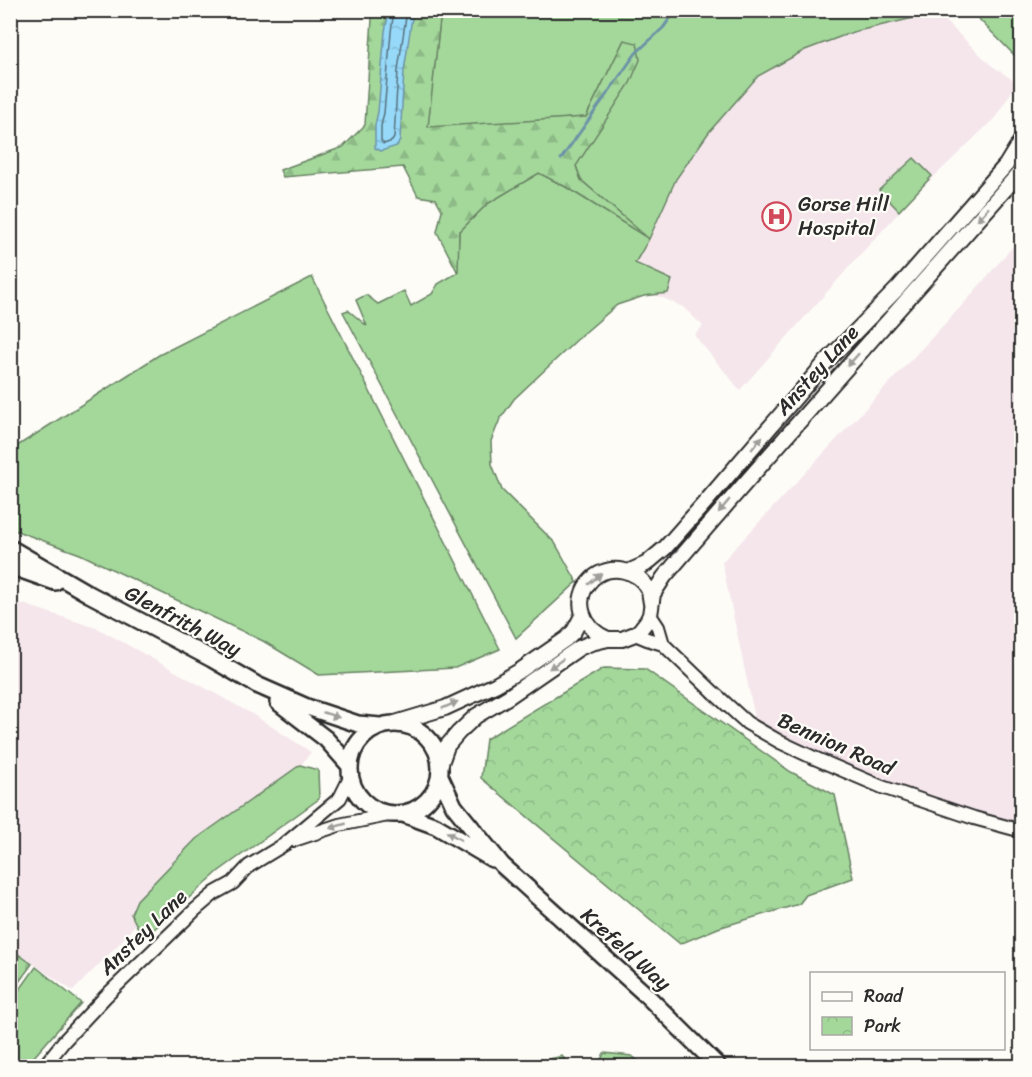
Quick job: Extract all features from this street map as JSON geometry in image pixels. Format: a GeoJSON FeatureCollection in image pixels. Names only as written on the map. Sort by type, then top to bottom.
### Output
{"type":"FeatureCollection","features":[{"type":"Feature","properties":{"kind":"highway","name":"Glenfrith Way"},"geometry":{"type":"LineString","coordinates":[[10,548],[89,594],[257,685],[307,707],[358,724],[387,725]]}},
{"type":"Feature","properties":{"kind":"highway"},"geometry":{"type":"LineString","coordinates":[[10,560],[38,576]]}},
{"type":"Feature","properties":{"kind":"highway","name":"Glenfrith Way"},"geometry":{"type":"LineString","coordinates":[[10,566],[89,594]]}},
{"type":"Feature","properties":{"kind":"highway","name":"Glenfrith Way"},"geometry":{"type":"LineString","coordinates":[[257,685],[326,740],[350,772]]}},
{"type":"Feature","properties":{"kind":"highway"},"geometry":{"type":"LineString","coordinates":[[387,725],[409,725],[424,734],[436,749],[440,771],[432,795],[421,806],[398,814],[378,811],[363,801],[355,790],[350,772],[351,758],[358,743],[369,731],[387,725]]}},
{"type":"Feature","properties":{"kind":"highway","name":"Krefeld Way"},"geometry":{"type":"LineString","coordinates":[[440,771],[454,806],[502,865],[644,993],[718,1066]]}},
{"type":"Feature","properties":{"kind":"highway","name":"Krefeld Way"},"geometry":{"type":"LineString","coordinates":[[398,814],[436,826],[502,865]]}},
{"type":"Feature","properties":{"kind":"main road"},"geometry":{"type":"LineString","coordinates":[[627,572],[646,564],[665,548],[825,363],[898,288],[1006,165],[1022,140]]}},
{"type":"Feature","properties":{"kind":"main road","name":"Anstey Lane"},"geometry":{"type":"LineString","coordinates":[[635,634],[644,626],[653,594],[664,577],[1022,170]]}},
{"type":"Feature","properties":{"kind":"main road"},"geometry":{"type":"LineString","coordinates":[[608,639],[592,630],[583,614],[584,592],[592,580],[611,570],[627,572],[639,578],[648,589],[650,609]]}},
{"type":"Feature","properties":{"kind":"main road","name":"Bennion Road"},"geometry":{"type":"LineString","coordinates":[[650,609],[663,644]]}},
{"type":"Feature","properties":{"kind":"main road"},"geometry":{"type":"LineString","coordinates":[[387,725],[445,708],[504,680],[566,639],[583,614]]}},
{"type":"Feature","properties":{"kind":"main road"},"geometry":{"type":"LineString","coordinates":[[440,771],[447,746],[476,716],[579,648],[591,643],[622,639],[635,634]]}},
{"type":"Feature","properties":{"kind":"main road","name":"Bennion Road"},"geometry":{"type":"LineString","coordinates":[[635,634],[663,644],[747,723],[780,742],[882,787],[965,815],[1022,831]]}},
{"type":"Feature","properties":{"kind":"main road","name":"Anstey Lane"},"geometry":{"type":"LineString","coordinates":[[44,1066],[106,996],[195,910],[215,892],[233,883],[249,866],[285,844],[340,798],[350,772]]}},
{"type":"Feature","properties":{"kind":"main road","name":"Anstey Lane"},"geometry":{"type":"LineString","coordinates":[[285,844],[339,825],[398,814]]}},
{"type":"Feature","properties":{"kind":"shaded area","name":"Gorse Hill Hospital"},"geometry":{"type":"Polygon","coordinates":[[[937,13],[991,65],[1017,83],[995,118],[916,194],[740,390],[694,335],[703,326],[683,307],[663,298],[629,288],[635,263],[649,239],[676,179],[709,132],[758,76],[805,50],[853,32],[937,13]]]}},
{"type":"Feature","properties":{"kind":"shaded area"},"geometry":{"type":"Polygon","coordinates":[[[1021,237],[1021,831],[928,803],[757,728],[722,562],[967,300],[1021,237]]]}},
{"type":"Feature","properties":{"kind":"shaded area"},"geometry":{"type":"Polygon","coordinates":[[[11,600],[99,629],[252,714],[311,752],[289,781],[185,866],[118,945],[73,991],[11,949],[11,600]]]}},
{"type":"Feature","properties":{"kind":"green space"},"geometry":{"type":"Polygon","coordinates":[[[917,10],[922,16],[853,32],[805,50],[758,76],[709,132],[676,179],[649,239],[635,263],[672,280],[668,293],[644,296],[617,305],[514,399],[500,419],[491,441],[492,464],[502,490],[555,543],[577,582],[516,638],[343,312],[348,310],[367,326],[356,300],[366,295],[378,304],[404,291],[411,306],[432,294],[438,284],[457,273],[459,232],[487,204],[539,173],[644,235],[581,180],[576,166],[624,40],[586,117],[427,129],[441,11],[917,10]]]}},
{"type":"Feature","properties":{"kind":"green space"},"geometry":{"type":"Polygon","coordinates":[[[374,11],[441,11],[428,127],[586,117],[624,40],[637,43],[640,60],[630,83],[576,166],[581,180],[649,239],[566,187],[539,173],[487,204],[459,232],[458,273],[437,232],[442,210],[436,199],[418,196],[403,167],[283,177],[280,170],[343,147],[365,125],[374,11]]]}},
{"type":"Feature","properties":{"kind":"green space"},"geometry":{"type":"Polygon","coordinates":[[[971,11],[1021,11],[1021,62],[971,11]]]}},
{"type":"Feature","properties":{"kind":"green space"},"geometry":{"type":"Polygon","coordinates":[[[914,158],[932,176],[899,211],[879,190],[914,158]]]}},
{"type":"Feature","properties":{"kind":"green space"},"geometry":{"type":"Polygon","coordinates":[[[312,277],[500,649],[455,668],[319,675],[263,641],[80,554],[11,529],[11,450],[159,355],[312,277]]]}},
{"type":"Feature","properties":{"kind":"green space"},"geometry":{"type":"Polygon","coordinates":[[[604,668],[645,669],[791,772],[835,795],[853,878],[806,895],[799,904],[718,928],[680,944],[481,778],[486,739],[604,668]]]}},
{"type":"Feature","properties":{"kind":"green space"},"geometry":{"type":"Polygon","coordinates":[[[300,765],[318,770],[319,799],[219,871],[153,930],[138,928],[131,914],[137,900],[196,839],[300,765]]]}},
{"type":"Feature","properties":{"kind":"green space"},"geometry":{"type":"Polygon","coordinates":[[[11,949],[32,964],[11,993],[11,949]]]}},
{"type":"Feature","properties":{"kind":"green space"},"geometry":{"type":"Polygon","coordinates":[[[36,967],[81,1003],[26,1066],[11,1066],[11,1002],[36,967]]]}},
{"type":"Feature","properties":{"kind":"green space"},"geometry":{"type":"Polygon","coordinates":[[[604,1053],[632,1056],[644,1066],[595,1066],[600,1062],[604,1053]]]}},
{"type":"Feature","properties":{"kind":"green space"},"geometry":{"type":"Polygon","coordinates":[[[562,1056],[574,1066],[543,1066],[550,1059],[562,1056]]]}},
{"type":"Feature","properties":{"kind":"water"},"geometry":{"type":"Polygon","coordinates":[[[389,11],[413,11],[404,71],[400,140],[397,146],[381,151],[375,148],[375,125],[389,11]]]}},
{"type":"Feature","properties":{"kind":"waterway"},"geometry":{"type":"LineString","coordinates":[[561,159],[636,53],[663,28],[676,10]]}},
{"type":"Feature","properties":{"kind":"place","name":"Gorse Hill Hospital"},"geometry":{"type":"Point","coordinates":[777,216]}}]}
